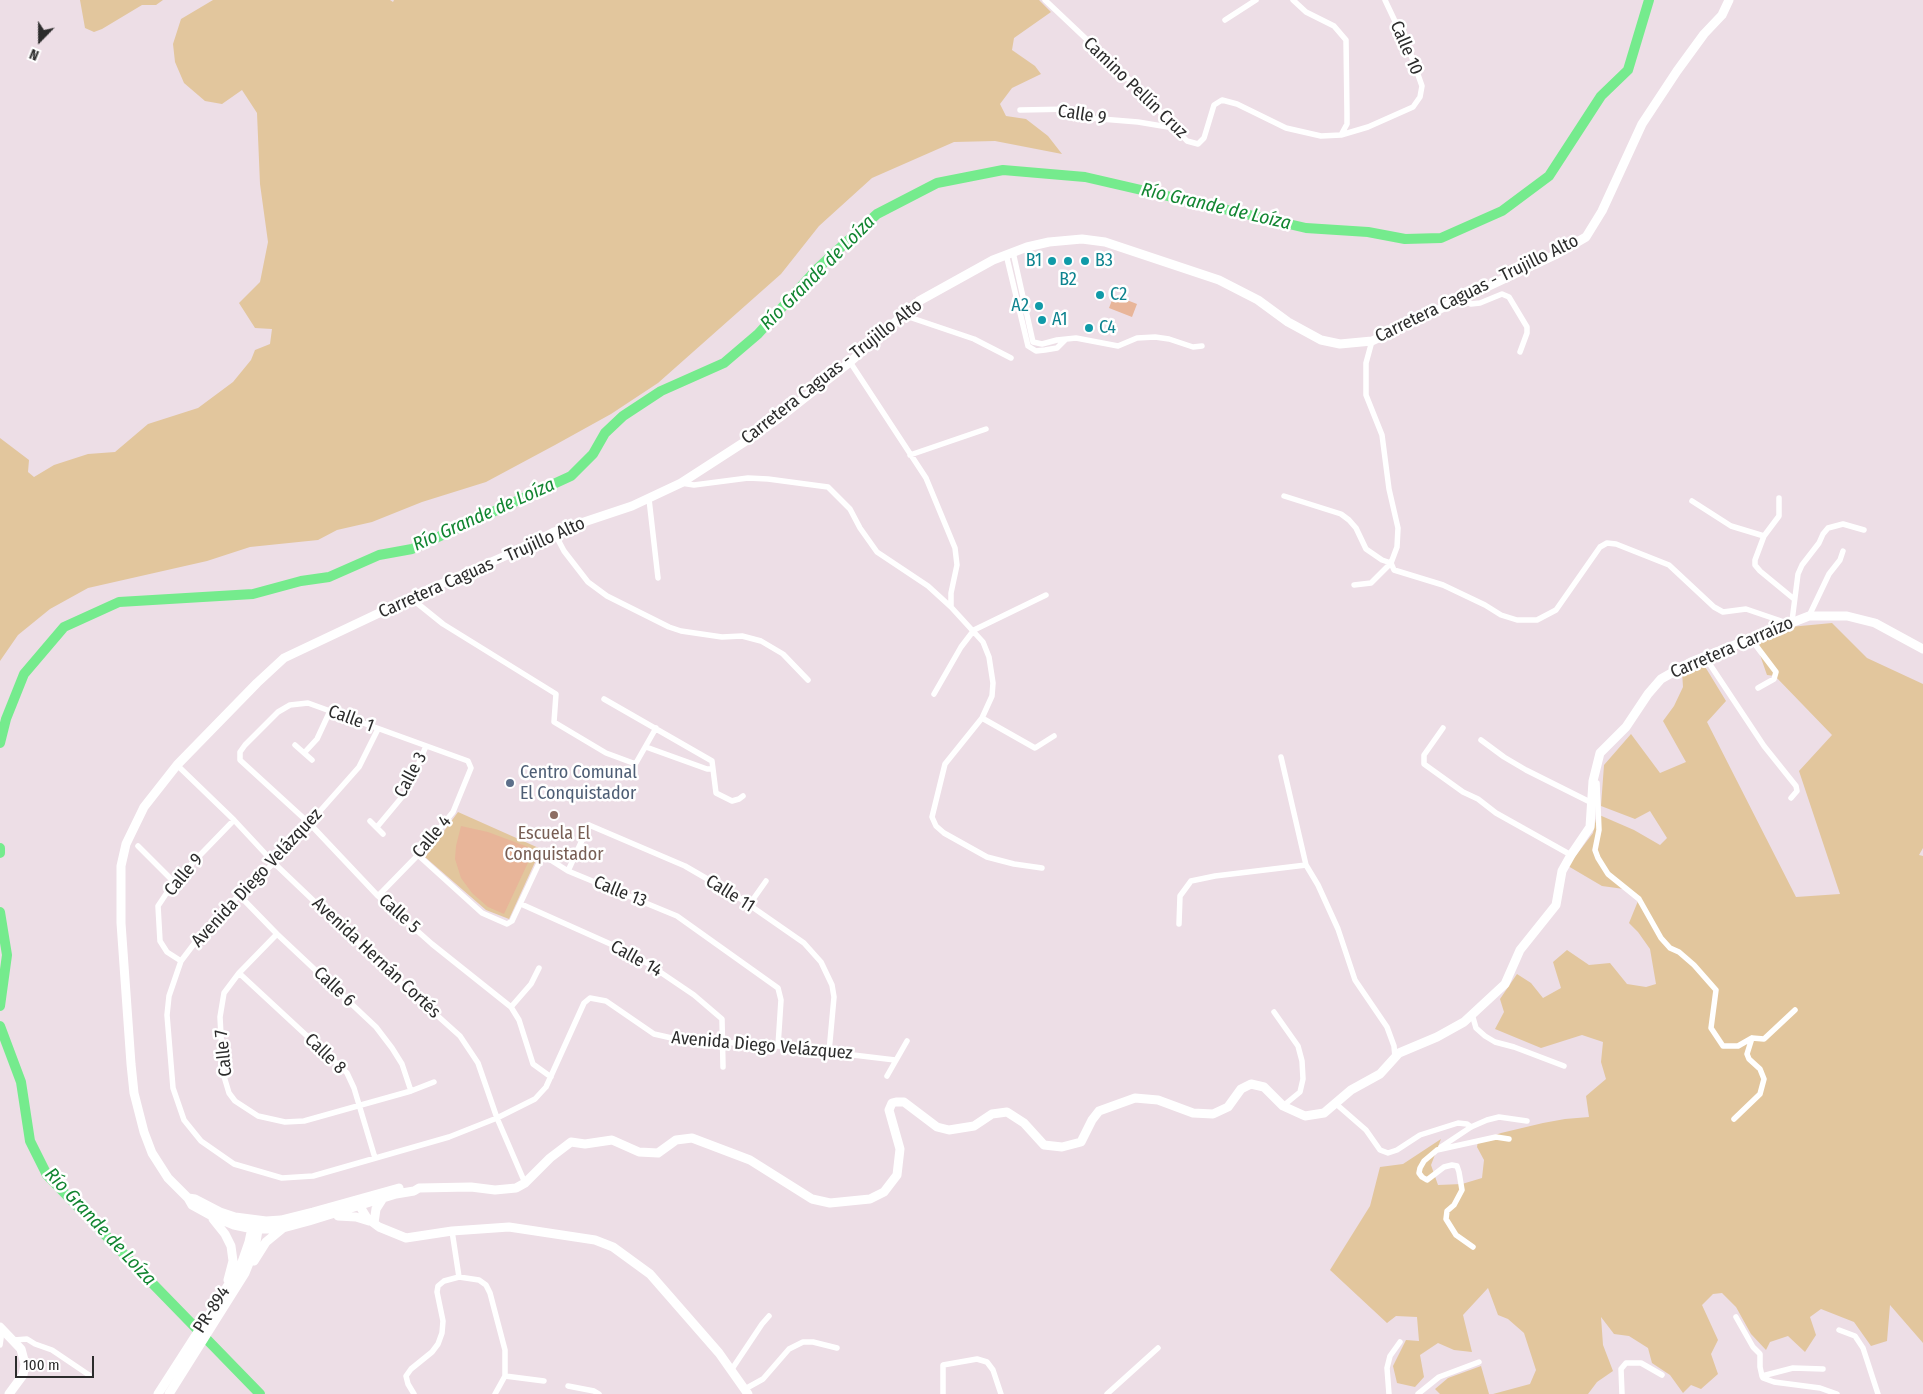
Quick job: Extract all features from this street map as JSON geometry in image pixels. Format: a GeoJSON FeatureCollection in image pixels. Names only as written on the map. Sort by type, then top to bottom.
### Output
{"type":"FeatureCollection","features":[{"type":"Feature","properties":{"kind":"street","name":"Camino Pellín Cruz"},"geometry":{"type":"LineString","coordinates":[[1045,0],[1138,88],[1187,140],[1198,144],[1204,138],[1214,105],[1222,100],[1237,104],[1286,128],[1321,136],[1341,135]]}},
{"type":"Feature","properties":{"kind":"street"},"geometry":{"type":"LineString","coordinates":[[1225,20],[1256,0]]}},
{"type":"Feature","properties":{"kind":"street"},"geometry":{"type":"LineString","coordinates":[[1293,0],[1306,12],[1334,26],[1346,40],[1347,113],[1346,124],[1341,135]]}},
{"type":"Feature","properties":{"kind":"street","name":"Calle 10"},"geometry":{"type":"LineString","coordinates":[[1341,135],[1368,127],[1412,107],[1420,97],[1422,86],[1411,55],[1386,0]]}},
{"type":"Feature","properties":{"kind":"street","name":"Carretera Caguas - Trujillo Alto"},"geometry":{"type":"LineString","coordinates":[[419,1188],[414,1186],[393,1189],[331,1216],[282,1228],[234,1224],[206,1213],[192,1205],[188,1198],[168,1178],[152,1152],[144,1132],[134,1093],[121,923],[121,866],[126,844],[144,807],[177,765],[284,658],[432,588],[522,549],[554,532],[650,499],[682,483],[749,439],[850,362],[919,301],[1009,253],[1049,242],[1082,239],[1105,242],[1220,280],[1258,300],[1288,322],[1321,340],[1340,344],[1372,341],[1554,255],[1586,237],[1602,211],[1642,124],[1676,71],[1704,34],[1722,15],[1729,0]]}},
{"type":"Feature","properties":{"kind":"street","name":"Calle 9"},"geometry":{"type":"LineString","coordinates":[[1020,110],[1072,109],[1075,113],[1089,118],[1138,122],[1174,128]]}},
{"type":"Feature","properties":{"kind":"street"},"geometry":{"type":"LineString","coordinates":[[1009,253],[1028,346],[1036,350],[1057,348],[1065,340],[1076,338],[1118,346],[1137,338],[1155,337],[1169,339],[1193,347],[1202,346]]}},
{"type":"Feature","properties":{"kind":"street"},"geometry":{"type":"LineString","coordinates":[[1461,299],[1471,304],[1480,303],[1502,294],[1509,297],[1527,327],[1527,333],[1520,352]]}},
{"type":"Feature","properties":{"kind":"street"},"geometry":{"type":"LineString","coordinates":[[903,315],[974,339],[1011,358]]}},
{"type":"Feature","properties":{"kind":"street"},"geometry":{"type":"LineString","coordinates":[[1354,585],[1371,583],[1391,563],[1397,547],[1398,528],[1382,435],[1366,395],[1366,363],[1372,341]]}},
{"type":"Feature","properties":{"kind":"street"},"geometry":{"type":"LineString","coordinates":[[850,362],[926,478],[955,548],[957,565],[951,593],[951,607]]}},
{"type":"Feature","properties":{"kind":"street"},"geometry":{"type":"LineString","coordinates":[[910,456],[986,428]]}},
{"type":"Feature","properties":{"kind":"street"},"geometry":{"type":"LineString","coordinates":[[682,483],[694,485],[748,478],[828,487],[850,509],[860,528],[877,552],[928,586],[974,630],[983,642],[989,657],[993,683],[992,696],[982,718],[945,764],[932,817],[936,826],[944,833],[987,857],[1014,864],[1042,868]]}},
{"type":"Feature","properties":{"kind":"street"},"geometry":{"type":"LineString","coordinates":[[1284,496],[1341,514],[1356,528],[1366,549],[1382,560],[1391,563],[1394,570],[1444,585],[1501,615],[1517,620],[1537,620],[1556,610],[1600,547],[1607,543],[1616,544],[1669,565],[1714,607],[1723,612],[1746,609],[1789,622],[1798,574],[1823,534],[1828,528],[1844,524],[1861,529]]}},
{"type":"Feature","properties":{"kind":"street"},"geometry":{"type":"LineString","coordinates":[[1779,498],[1778,516],[1764,536],[1755,565],[1794,599]]}},
{"type":"Feature","properties":{"kind":"street"},"geometry":{"type":"LineString","coordinates":[[650,499],[658,578]]}},
{"type":"Feature","properties":{"kind":"street"},"geometry":{"type":"LineString","coordinates":[[1692,501],[1731,526],[1764,536]]}},
{"type":"Feature","properties":{"kind":"street"},"geometry":{"type":"LineString","coordinates":[[554,532],[564,551],[588,582],[607,596],[669,627],[681,631],[722,637],[742,636],[761,641],[783,654],[808,680]]}},
{"type":"Feature","properties":{"kind":"street"},"geometry":{"type":"LineString","coordinates":[[1809,616],[1828,574],[1840,560],[1843,551]]}},
{"type":"Feature","properties":{"kind":"street"},"geometry":{"type":"LineString","coordinates":[[934,694],[961,647],[974,630],[1046,595]]}},
{"type":"Feature","properties":{"kind":"street"},"geometry":{"type":"LineString","coordinates":[[412,599],[443,624],[556,694],[554,722],[606,754],[636,763],[656,728]]}},
{"type":"Feature","properties":{"kind":"street","name":"Carretera Carraízo"},"geometry":{"type":"LineString","coordinates":[[358,1203],[414,1191],[419,1188],[471,1187],[495,1190],[516,1188],[525,1183],[550,1158],[571,1142],[585,1144],[612,1140],[639,1152],[658,1153],[676,1140],[692,1138],[750,1160],[812,1199],[830,1203],[870,1199],[884,1192],[897,1175],[900,1149],[889,1110],[892,1103],[896,1102],[904,1102],[937,1127],[949,1130],[974,1126],[992,1114],[1007,1112],[1024,1123],[1044,1144],[1062,1147],[1081,1142],[1092,1120],[1099,1111],[1135,1098],[1158,1100],[1193,1113],[1213,1114],[1228,1107],[1241,1089],[1251,1084],[1264,1087],[1284,1106],[1305,1116],[1324,1113],[1351,1090],[1380,1074],[1399,1053],[1437,1037],[1464,1022],[1505,984],[1520,950],[1556,905],[1562,871],[1590,827],[1594,781],[1600,753],[1626,728],[1648,694],[1661,679],[1691,662],[1789,622],[1809,616],[1846,616],[1875,623],[1923,650]]}},
{"type":"Feature","properties":{"kind":"street"},"geometry":{"type":"LineString","coordinates":[[1751,639],[1776,672],[1774,679],[1758,688]]}},
{"type":"Feature","properties":{"kind":"street"},"geometry":{"type":"LineString","coordinates":[[1705,657],[1764,746],[1796,786],[1797,792],[1791,798]]}},
{"type":"Feature","properties":{"kind":"street"},"geometry":{"type":"LineString","coordinates":[[604,699],[712,761],[716,793],[732,801],[739,800],[744,796]]}},
{"type":"Feature","properties":{"kind":"street","name":"Calle 1"},"geometry":{"type":"LineString","coordinates":[[240,752],[278,712],[290,705],[308,703],[468,761],[471,768]]}},
{"type":"Feature","properties":{"kind":"street"},"geometry":{"type":"LineString","coordinates":[[305,752],[317,739],[330,711]]}},
{"type":"Feature","properties":{"kind":"street"},"geometry":{"type":"LineString","coordinates":[[982,718],[1035,748],[1054,736]]}},
{"type":"Feature","properties":{"kind":"street","name":"Avenida Diego Velázquez"},"geometry":{"type":"LineString","coordinates":[[378,728],[358,767],[310,824],[274,863],[239,895],[200,936],[181,960],[169,996],[168,1015],[173,1088],[184,1120],[201,1141],[234,1164],[282,1178],[313,1176],[449,1137],[497,1118],[535,1099],[546,1087],[584,1003],[590,998],[606,1001],[654,1034],[676,1039],[778,1046],[895,1060]]}},
{"type":"Feature","properties":{"kind":"street"},"geometry":{"type":"LineString","coordinates":[[1443,728],[1424,755],[1424,764],[1496,813],[1571,855]]}},
{"type":"Feature","properties":{"kind":"street"},"geometry":{"type":"LineString","coordinates":[[1482,740],[1504,757],[1526,770],[1592,803]]}},
{"type":"Feature","properties":{"kind":"street"},"geometry":{"type":"LineString","coordinates":[[296,745],[312,760]]}},
{"type":"Feature","properties":{"kind":"street","name":"Calle 3"},"geometry":{"type":"LineString","coordinates":[[377,827],[407,791],[426,746]]}},
{"type":"Feature","properties":{"kind":"street"},"geometry":{"type":"LineString","coordinates":[[646,747],[707,769],[713,768]]}},
{"type":"Feature","properties":{"kind":"street","name":"Calle 5"},"geometry":{"type":"LineString","coordinates":[[240,752],[240,760],[310,824],[378,896],[432,944],[511,1007],[520,1020],[533,1064],[551,1077]]}},
{"type":"Feature","properties":{"kind":"street"},"geometry":{"type":"LineString","coordinates":[[1281,757],[1306,865],[1318,885],[1338,929],[1355,980],[1387,1026],[1394,1046],[1395,1057]]}},
{"type":"Feature","properties":{"kind":"street","name":"Avenida Hernán Cortés"},"geometry":{"type":"LineString","coordinates":[[177,765],[234,820],[274,863],[460,1036],[478,1064],[497,1118],[525,1183]]}},
{"type":"Feature","properties":{"kind":"street"},"geometry":{"type":"LineString","coordinates":[[1597,767],[1599,830],[1595,850],[1598,858],[1608,874],[1638,899],[1661,938],[1670,948],[1679,952],[1694,965],[1716,990],[1711,1028],[1722,1046],[1738,1046],[1752,1038],[1764,1039],[1795,1010]]}},
{"type":"Feature","properties":{"kind":"street","name":"Calle 4"},"geometry":{"type":"LineString","coordinates":[[378,896],[418,855],[453,812],[471,768]]}},
{"type":"Feature","properties":{"kind":"street","name":"Calle 9"},"geometry":{"type":"LineString","coordinates":[[181,960],[168,952],[160,941],[158,906],[174,882],[234,820]]}},
{"type":"Feature","properties":{"kind":"street"},"geometry":{"type":"LineString","coordinates":[[370,821],[383,834]]}},
{"type":"Feature","properties":{"kind":"street","name":"Calle 11"},"geometry":{"type":"LineString","coordinates":[[568,871],[589,825],[685,866],[749,905],[804,943],[822,962],[832,986],[834,997],[829,1052]]}},
{"type":"Feature","properties":{"kind":"street"},"geometry":{"type":"LineString","coordinates":[[138,846],[174,882]]}},
{"type":"Feature","properties":{"kind":"street","name":"Calle 13"},"geometry":{"type":"LineString","coordinates":[[418,855],[482,913],[508,924],[512,921],[521,904],[541,859],[549,859],[568,871],[677,916],[778,988],[780,1000],[778,1046]]}},
{"type":"Feature","properties":{"kind":"street"},"geometry":{"type":"LineString","coordinates":[[1179,924],[1180,896],[1191,881],[1215,876],[1306,865]]}},
{"type":"Feature","properties":{"kind":"street"},"geometry":{"type":"LineString","coordinates":[[749,905],[766,881]]}},
{"type":"Feature","properties":{"kind":"street","name":"Calle 6"},"geometry":{"type":"LineString","coordinates":[[239,895],[277,934],[376,1027],[402,1064],[411,1091]]}},
{"type":"Feature","properties":{"kind":"street","name":"Calle 14"},"geometry":{"type":"LineString","coordinates":[[521,904],[635,955],[694,995],[722,1018],[724,1067]]}},
{"type":"Feature","properties":{"kind":"street","name":"Calle 7"},"geometry":{"type":"LineString","coordinates":[[277,934],[239,973],[224,993],[220,1017],[223,1073],[229,1093],[235,1101],[258,1116],[285,1122],[304,1121],[411,1091],[434,1082]]}},
{"type":"Feature","properties":{"kind":"street"},"geometry":{"type":"LineString","coordinates":[[511,1007],[531,984],[539,968]]}},
{"type":"Feature","properties":{"kind":"street","name":"Calle 8"},"geometry":{"type":"LineString","coordinates":[[239,973],[347,1073],[375,1158]]}},
{"type":"Feature","properties":{"kind":"street"},"geometry":{"type":"LineString","coordinates":[[1274,1012],[1298,1046],[1302,1061],[1303,1079],[1300,1092],[1284,1106]]}},
{"type":"Feature","properties":{"kind":"street"},"geometry":{"type":"LineString","coordinates":[[1472,1014],[1476,1028],[1494,1042],[1514,1047],[1564,1066]]}},
{"type":"Feature","properties":{"kind":"street"},"geometry":{"type":"LineString","coordinates":[[1734,1119],[1760,1094],[1764,1079],[1760,1069],[1749,1060],[1747,1054],[1752,1038]]}},
{"type":"Feature","properties":{"kind":"street"},"geometry":{"type":"LineString","coordinates":[[887,1076],[907,1040]]}},
{"type":"Feature","properties":{"kind":"street"},"geometry":{"type":"LineString","coordinates":[[1335,1104],[1366,1130],[1380,1150],[1388,1153],[1397,1150],[1420,1136],[1458,1123],[1467,1124],[1471,1127]]}},
{"type":"Feature","properties":{"kind":"street"},"geometry":{"type":"LineString","coordinates":[[1473,1246],[1456,1235],[1446,1219],[1447,1211],[1454,1205],[1462,1190],[1457,1166],[1444,1167],[1427,1180],[1419,1173],[1424,1161],[1471,1127],[1486,1120],[1499,1117],[1527,1121]]}},
{"type":"Feature","properties":{"kind":"street"},"geometry":{"type":"LineString","coordinates":[[1437,1150],[1496,1138],[1509,1139]]}},
{"type":"Feature","properties":{"kind":"street","name":"Carretera Caguas - Trujillo Alto"},"geometry":{"type":"LineString","coordinates":[[188,1198],[256,1225],[358,1203]]}},
{"type":"Feature","properties":{"kind":"street"},"geometry":{"type":"LineString","coordinates":[[374,1223],[376,1209],[383,1198]]}},
{"type":"Feature","properties":{"kind":"street"},"geometry":{"type":"LineString","coordinates":[[358,1203],[367,1218],[386,1231],[406,1238],[452,1231],[509,1227],[594,1240],[613,1247],[650,1274],[719,1353],[746,1391],[762,1379],[789,1349],[803,1342],[813,1342],[837,1348]]}},
{"type":"Feature","properties":{"kind":"street"},"geometry":{"type":"LineString","coordinates":[[206,1213],[220,1226],[231,1246],[233,1261],[231,1287]]}},
{"type":"Feature","properties":{"kind":"street"},"geometry":{"type":"LineString","coordinates":[[331,1216],[356,1217],[374,1223]]}},
{"type":"Feature","properties":{"kind":"street","name":"PR-894"},"geometry":{"type":"LineString","coordinates":[[158,1394],[231,1287],[245,1273],[255,1248],[256,1225]]}},
{"type":"Feature","properties":{"kind":"street","name":"PR-894"},"geometry":{"type":"LineString","coordinates":[[169,1394],[231,1287],[256,1225]]}},
{"type":"Feature","properties":{"kind":"street"},"geometry":{"type":"LineString","coordinates":[[245,1273],[266,1242],[282,1228]]}},
{"type":"Feature","properties":{"kind":"street"},"geometry":{"type":"LineString","coordinates":[[452,1231],[459,1277]]}},
{"type":"Feature","properties":{"kind":"street"},"geometry":{"type":"LineString","coordinates":[[414,1394],[406,1376],[411,1369],[432,1352],[438,1344],[442,1333],[443,1321],[437,1292],[438,1286],[444,1281],[459,1277],[479,1280],[486,1285],[490,1293],[506,1350],[504,1376],[495,1394]]}},
{"type":"Feature","properties":{"kind":"street"},"geometry":{"type":"LineString","coordinates":[[732,1369],[757,1330],[769,1316]]}},
{"type":"Feature","properties":{"kind":"street"},"geometry":{"type":"LineString","coordinates":[[1736,1317],[1753,1347],[1760,1354],[1760,1367],[1763,1378],[1774,1382],[1820,1388],[1837,1394]]}},
{"type":"Feature","properties":{"kind":"street"},"geometry":{"type":"LineString","coordinates":[[1,1328],[14,1340],[24,1354],[25,1369],[9,1394]]}},
{"type":"Feature","properties":{"kind":"street"},"geometry":{"type":"LineString","coordinates":[[0,1345],[3,1334],[1,1328]]}},
{"type":"Feature","properties":{"kind":"street"},"geometry":{"type":"LineString","coordinates":[[1839,1330],[1855,1336],[1863,1348],[1878,1394]]}},
{"type":"Feature","properties":{"kind":"street"},"geometry":{"type":"LineString","coordinates":[[14,1340],[27,1339],[52,1350],[89,1375]]}},
{"type":"Feature","properties":{"kind":"street"},"geometry":{"type":"LineString","coordinates":[[1389,1394],[1387,1368],[1390,1356],[1400,1342]]}},
{"type":"Feature","properties":{"kind":"street"},"geometry":{"type":"LineString","coordinates":[[1107,1394],[1158,1348]]}},
{"type":"Feature","properties":{"kind":"street"},"geometry":{"type":"LineString","coordinates":[[944,1394],[944,1365],[977,1359],[987,1362],[993,1370],[1001,1394]]}},
{"type":"Feature","properties":{"kind":"street"},"geometry":{"type":"LineString","coordinates":[[1418,1394],[1439,1377],[1479,1362]]}},
{"type":"Feature","properties":{"kind":"street"},"geometry":{"type":"LineString","coordinates":[[1622,1394],[1621,1369],[1626,1363],[1641,1363],[1662,1375]]}},
{"type":"Feature","properties":{"kind":"street"},"geometry":{"type":"LineString","coordinates":[[1762,1376],[1793,1368],[1823,1368]]}},
{"type":"Feature","properties":{"kind":"street"},"geometry":{"type":"LineString","coordinates":[[504,1376],[544,1381]]}},
{"type":"Feature","properties":{"kind":"street"},"geometry":{"type":"LineString","coordinates":[[568,1386],[594,1390],[599,1394]]}},
{"type":"Feature","properties":{"kind":"shaded area"},"geometry":{"type":"Polygon","coordinates":[[[80,0],[163,0],[156,5],[142,5],[94,32],[85,28],[80,0]]]}},
{"type":"Feature","properties":{"kind":"shaded area"},"geometry":{"type":"Polygon","coordinates":[[[213,0],[390,0],[393,2],[394,0],[1039,0],[1051,12],[1014,38],[1012,50],[1035,66],[1041,74],[1012,88],[1000,104],[1006,116],[1026,119],[1048,136],[1062,154],[995,141],[954,142],[872,178],[819,226],[781,274],[658,383],[611,414],[486,482],[422,502],[372,522],[337,530],[318,540],[250,547],[207,561],[88,588],[50,609],[18,635],[0,661],[0,438],[29,460],[28,472],[34,477],[54,465],[88,454],[115,452],[148,424],[198,408],[233,382],[251,360],[255,350],[270,344],[272,329],[255,328],[239,303],[260,282],[268,242],[260,184],[257,113],[242,90],[222,104],[205,101],[184,83],[175,62],[173,44],[181,19],[213,0]]]}},
{"type":"Feature","properties":{"kind":"shaded area"},"geometry":{"type":"Polygon","coordinates":[[[1114,295],[1137,304],[1132,317],[1109,308],[1114,295]]]}},
{"type":"Feature","properties":{"kind":"shaded area"},"geometry":{"type":"Polygon","coordinates":[[[1832,623],[1867,658],[1923,684],[1923,848],[1919,855],[1923,856],[1923,1343],[1890,1305],[1887,1341],[1871,1346],[1854,1322],[1821,1309],[1810,1317],[1816,1335],[1805,1352],[1788,1336],[1770,1342],[1766,1350],[1751,1334],[1736,1307],[1722,1293],[1713,1294],[1702,1305],[1718,1340],[1711,1354],[1718,1374],[1701,1389],[1691,1385],[1683,1393],[1670,1375],[1652,1363],[1648,1348],[1629,1336],[1614,1334],[1601,1317],[1603,1345],[1613,1371],[1597,1382],[1588,1394],[1493,1394],[1530,1384],[1536,1370],[1524,1333],[1508,1319],[1498,1315],[1488,1288],[1463,1315],[1472,1352],[1454,1350],[1438,1343],[1420,1355],[1424,1377],[1415,1387],[1397,1383],[1393,1366],[1406,1340],[1419,1341],[1417,1317],[1396,1316],[1387,1323],[1330,1270],[1370,1206],[1380,1167],[1403,1164],[1441,1139],[1431,1165],[1438,1185],[1462,1184],[1482,1178],[1484,1160],[1477,1147],[1478,1141],[1501,1133],[1543,1123],[1589,1117],[1586,1096],[1606,1079],[1601,1062],[1603,1042],[1582,1035],[1541,1048],[1495,1029],[1504,1012],[1500,999],[1517,974],[1531,983],[1543,998],[1561,988],[1553,962],[1567,950],[1589,965],[1610,963],[1627,984],[1646,987],[1656,984],[1650,949],[1629,923],[1638,901],[1631,890],[1602,886],[1568,866],[1593,833],[1597,814],[1634,830],[1660,845],[1667,838],[1650,811],[1635,819],[1601,806],[1604,765],[1631,734],[1660,773],[1686,762],[1663,721],[1674,706],[1683,687],[1682,671],[1701,660],[1726,701],[1707,722],[1796,897],[1840,894],[1799,771],[1832,735],[1775,676],[1767,675],[1760,655],[1759,642],[1790,627],[1832,623]]]}},
{"type":"Feature","properties":{"kind":"shaded area"},"geometry":{"type":"Polygon","coordinates":[[[458,812],[541,849],[509,919],[486,910],[425,857],[458,812]]]}},
{"type":"Feature","properties":{"kind":"shaded area"},"geometry":{"type":"Polygon","coordinates":[[[461,826],[488,832],[528,847],[532,854],[504,914],[488,907],[472,893],[461,878],[455,859],[461,826]]]}},
{"type":"Feature","properties":{"kind":"shaded area"},"geometry":{"type":"Polygon","coordinates":[[[1481,1366],[1489,1394],[1440,1394],[1435,1389],[1448,1378],[1481,1366]]]}},
{"type":"Feature","properties":{"kind":"waterway","name":"Río Grande de Loíza"},"geometry":{"type":"LineString","coordinates":[[0,743],[6,719],[24,674],[64,627],[119,602],[253,594],[301,581],[329,577],[379,555],[412,549],[571,476],[593,454],[605,433],[623,416],[661,391],[724,363],[758,334],[816,270],[877,214],[937,183],[1003,170],[1085,177],[1306,228],[1368,232],[1405,239],[1441,238],[1502,211],[1549,176],[1601,96],[1628,70],[1649,0]]}},
{"type":"Feature","properties":{"kind":"waterway","name":"Río Grande de Loíza"},"geometry":{"type":"LineString","coordinates":[[0,848],[0,853]]}},
{"type":"Feature","properties":{"kind":"waterway","name":"Río Grande de Loíza"},"geometry":{"type":"LineString","coordinates":[[0,912],[7,955],[0,1006]]}},
{"type":"Feature","properties":{"kind":"waterway","name":"Río Grande de Loíza"},"geometry":{"type":"LineString","coordinates":[[0,1026],[21,1082],[30,1141],[47,1175],[260,1394]]}},
{"type":"Feature","properties":{"kind":"place","name":"B1"},"geometry":{"type":"Point","coordinates":[1052,261]}},
{"type":"Feature","properties":{"kind":"place","name":"B2"},"geometry":{"type":"Point","coordinates":[1068,261]}},
{"type":"Feature","properties":{"kind":"place","name":"B3"},"geometry":{"type":"Point","coordinates":[1085,261]}},
{"type":"Feature","properties":{"kind":"place","name":"C2"},"geometry":{"type":"Point","coordinates":[1100,295]}},
{"type":"Feature","properties":{"kind":"place","name":"A2"},"geometry":{"type":"Point","coordinates":[1039,306]}},
{"type":"Feature","properties":{"kind":"place","name":"A1"},"geometry":{"type":"Point","coordinates":[1042,320]}},
{"type":"Feature","properties":{"kind":"place","name":"C4"},"geometry":{"type":"Point","coordinates":[1089,328]}},
{"type":"Feature","properties":{"kind":"place","name":"Centro Comunal El Conquistador"},"geometry":{"type":"Point","coordinates":[510,783]}},
{"type":"Feature","properties":{"kind":"place","name":"Escuela El Conquistador"},"geometry":{"type":"Point","coordinates":[554,815]}}]}
